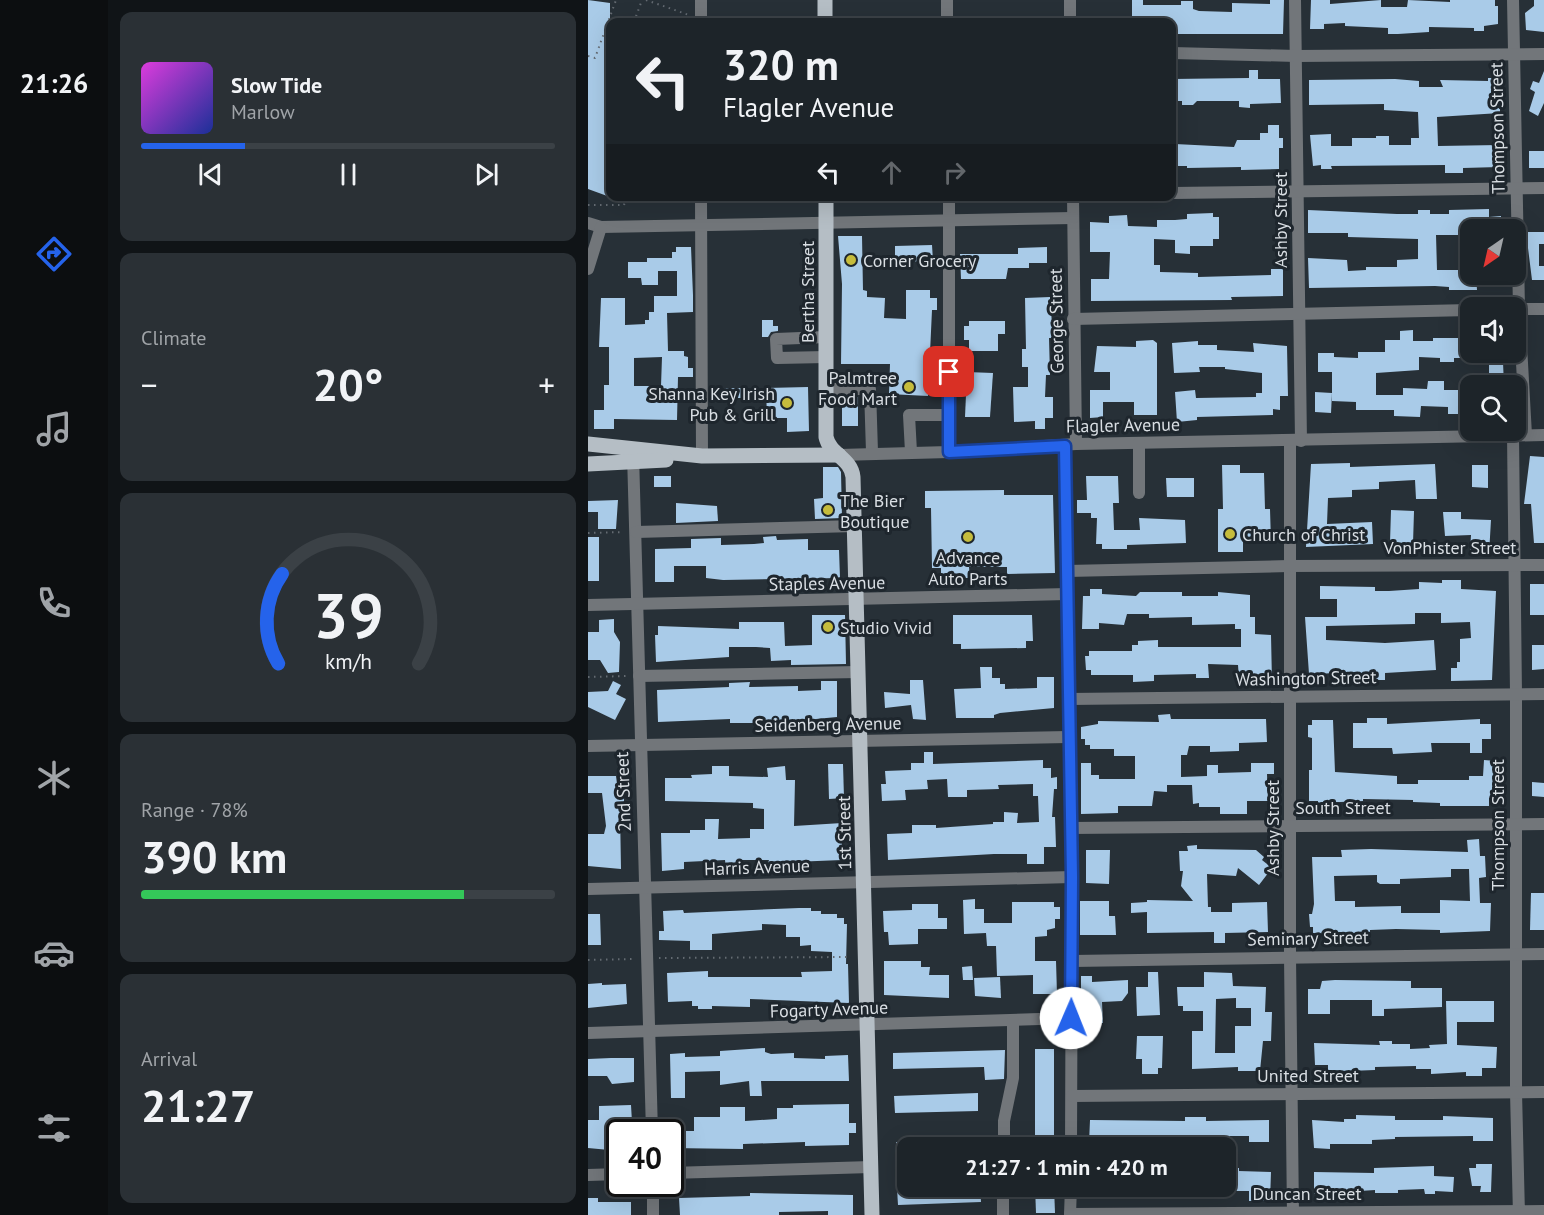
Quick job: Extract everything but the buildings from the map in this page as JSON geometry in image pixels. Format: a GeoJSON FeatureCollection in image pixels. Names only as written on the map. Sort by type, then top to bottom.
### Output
{"type":"FeatureCollection","features":[{"type":"Feature","properties":{"kind":"main road"},"geometry":{"type":"LineString","coordinates":[[825,0],[825,18]]}},
{"type":"Feature","properties":{"kind":"main road","name":"Bertha Street"},"geometry":{"type":"LineString","coordinates":[[826,201],[826,440],[838,455]]}},
{"type":"Feature","properties":{"kind":"main road","name":"Flagler Avenue"},"geometry":{"type":"LineString","coordinates":[[588,444],[633,457]]}},
{"type":"Feature","properties":{"kind":"main road","name":"Flagler Avenue"},"geometry":{"type":"LineString","coordinates":[[588,464],[633,457],[838,455]]}},
{"type":"Feature","properties":{"kind":"main road","name":"1st Street"},"geometry":{"type":"LineString","coordinates":[[838,455],[852,470],[855,526],[872,1215]]}},
{"type":"Feature","properties":{"kind":"street"},"geometry":{"type":"LineString","coordinates":[[701,0],[701,18]]}},
{"type":"Feature","properties":{"kind":"street"},"geometry":{"type":"LineString","coordinates":[[947,0],[947,18]]}},
{"type":"Feature","properties":{"kind":"street"},"geometry":{"type":"LineString","coordinates":[[1070,0],[1070,18]]}},
{"type":"Feature","properties":{"kind":"street","name":"Ashby Street"},"geometry":{"type":"LineString","coordinates":[[1292,1213],[1289,566],[1299,314],[1295,0]]}},
{"type":"Feature","properties":{"kind":"street","name":"Thompson Street"},"geometry":{"type":"LineString","coordinates":[[1513,0],[1517,297]]}},
{"type":"Feature","properties":{"kind":"street"},"geometry":{"type":"LineString","coordinates":[[1176,53],[1296,56],[1544,54]]}},
{"type":"Feature","properties":{"kind":"street"},"geometry":{"type":"LineString","coordinates":[[1176,193],[1544,188]]}},
{"type":"Feature","properties":{"kind":"street"},"geometry":{"type":"LineString","coordinates":[[701,201],[702,456]]}},
{"type":"Feature","properties":{"kind":"street"},"geometry":{"type":"LineString","coordinates":[[949,201],[949,452]]}},
{"type":"Feature","properties":{"kind":"street","name":"George Street"},"geometry":{"type":"LineString","coordinates":[[1071,1137],[1072,877],[1067,594],[1073,319],[1073,201]]}},
{"type":"Feature","properties":{"kind":"street"},"geometry":{"type":"LineString","coordinates":[[588,223],[601,227],[1073,219]]}},
{"type":"Feature","properties":{"kind":"street"},"geometry":{"type":"LineString","coordinates":[[588,268],[601,227]]}},
{"type":"Feature","properties":{"kind":"street"},"geometry":{"type":"LineString","coordinates":[[1526,309],[1544,309]]}},
{"type":"Feature","properties":{"kind":"street"},"geometry":{"type":"LineString","coordinates":[[1073,319],[1460,310]]}},
{"type":"Feature","properties":{"kind":"street"},"geometry":{"type":"LineString","coordinates":[[826,337],[776,339],[777,358],[826,357]]}},
{"type":"Feature","properties":{"kind":"street","name":"Thompson Street"},"geometry":{"type":"LineString","coordinates":[[1521,363],[1527,435]]}},
{"type":"Feature","properties":{"kind":"street"},"geometry":{"type":"LineString","coordinates":[[826,389],[870,389],[872,452]]}},
{"type":"Feature","properties":{"kind":"street"},"geometry":{"type":"LineString","coordinates":[[911,452],[909,415],[949,415]]}},
{"type":"Feature","properties":{"kind":"street","name":"Flagler Avenue"},"geometry":{"type":"LineString","coordinates":[[1527,435],[1544,435]]}},
{"type":"Feature","properties":{"kind":"street","name":"Flagler Avenue"},"geometry":{"type":"LineString","coordinates":[[838,455],[1070,445],[1460,436]]}},
{"type":"Feature","properties":{"kind":"street","name":"Thompson Street"},"geometry":{"type":"LineString","coordinates":[[1513,441],[1516,694],[1516,1092],[1519,1213]]}},
{"type":"Feature","properties":{"kind":"street"},"geometry":{"type":"LineString","coordinates":[[1139,443],[1139,493]]}},
{"type":"Feature","properties":{"kind":"street","name":"2nd Street"},"geometry":{"type":"LineString","coordinates":[[633,457],[639,604],[639,745],[652,1119]]}},
{"type":"Feature","properties":{"kind":"street"},"geometry":{"type":"LineString","coordinates":[[636,532],[855,526]]}},
{"type":"Feature","properties":{"kind":"street","name":"VonPhister Street"},"geometry":{"type":"LineString","coordinates":[[1068,571],[1289,566],[1544,565]]}},
{"type":"Feature","properties":{"kind":"street","name":"Staples Avenue"},"geometry":{"type":"LineString","coordinates":[[588,605],[856,601],[1067,594]]}},
{"type":"Feature","properties":{"kind":"street"},"geometry":{"type":"LineString","coordinates":[[639,676],[859,672]]}},
{"type":"Feature","properties":{"kind":"street","name":"Washington Street"},"geometry":{"type":"LineString","coordinates":[[1069,699],[1544,694]]}},
{"type":"Feature","properties":{"kind":"street","name":"Seidenberg Avenue"},"geometry":{"type":"LineString","coordinates":[[588,746],[1068,737]]}},
{"type":"Feature","properties":{"kind":"street","name":"South Street"},"geometry":{"type":"LineString","coordinates":[[1070,828],[1544,824]]}},
{"type":"Feature","properties":{"kind":"street","name":"Harris Avenue"},"geometry":{"type":"LineString","coordinates":[[588,889],[1072,877]]}},
{"type":"Feature","properties":{"kind":"street","name":"Seminary Street"},"geometry":{"type":"LineString","coordinates":[[1072,961],[1544,954]]}},
{"type":"Feature","properties":{"kind":"street","name":"Fogarty Avenue"},"geometry":{"type":"LineString","coordinates":[[588,1033],[1071,1018]]}},
{"type":"Feature","properties":{"kind":"street"},"geometry":{"type":"LineString","coordinates":[[1004,1137],[1004,1122],[1013,1078],[1013,1021]]}},
{"type":"Feature","properties":{"kind":"street","name":"United Street"},"geometry":{"type":"LineString","coordinates":[[1072,1096],[1544,1092]]}},
{"type":"Feature","properties":{"kind":"street"},"geometry":{"type":"LineString","coordinates":[[684,1173],[871,1167]]}},
{"type":"Feature","properties":{"kind":"street"},"geometry":{"type":"LineString","coordinates":[[588,1175],[606,1174]]}},
{"type":"Feature","properties":{"kind":"street"},"geometry":{"type":"LineString","coordinates":[[653,1197],[654,1215]]}},
{"type":"Feature","properties":{"kind":"street"},"geometry":{"type":"LineString","coordinates":[[1003,1197],[1003,1215]]}},
{"type":"Feature","properties":{"kind":"street"},"geometry":{"type":"LineString","coordinates":[[1070,1214],[1071,1197]]}},
{"type":"Feature","properties":{"kind":"street","name":"Duncan Street"},"geometry":{"type":"LineString","coordinates":[[1070,1214],[1519,1213],[1544,1211]]}},
{"type":"Feature","properties":{"kind":"path"},"geometry":{"type":"LineString","coordinates":[[609,18],[616,0]]}},
{"type":"Feature","properties":{"kind":"path"},"geometry":{"type":"LineString","coordinates":[[636,18],[644,0],[690,15],[690,8]]}},
{"type":"Feature","properties":{"kind":"path"},"geometry":{"type":"LineString","coordinates":[[588,56],[595,58],[606,28]]}},
{"type":"Feature","properties":{"kind":"path"},"geometry":{"type":"LineString","coordinates":[[588,205],[624,205],[625,201]]}},
{"type":"Feature","properties":{"kind":"path"},"geometry":{"type":"LineString","coordinates":[[588,533],[636,532]]}},
{"type":"Feature","properties":{"kind":"path"},"geometry":{"type":"LineString","coordinates":[[588,677],[639,676]]}},
{"type":"Feature","properties":{"kind":"path"},"geometry":{"type":"LineString","coordinates":[[588,960],[866,957]]}},
{"type":"Feature","properties":{"kind":"place","name":"Corner Grocery"},"geometry":{"type":"Point","coordinates":[851,260]}},
{"type":"Feature","properties":{"kind":"place","name":"Palmtree Food Mart"},"geometry":{"type":"Point","coordinates":[909,387]}},
{"type":"Feature","properties":{"kind":"place","name":"Shanna Key Irish Pub & Grill"},"geometry":{"type":"Point","coordinates":[787,403]}},
{"type":"Feature","properties":{"kind":"place","name":"The Bier Boutique"},"geometry":{"type":"Point","coordinates":[828,510]}},
{"type":"Feature","properties":{"kind":"place","name":"Church of Christ"},"geometry":{"type":"Point","coordinates":[1230,534]}},
{"type":"Feature","properties":{"kind":"place","name":"Advance Auto Parts"},"geometry":{"type":"Point","coordinates":[968,537]}},
{"type":"Feature","properties":{"kind":"place","name":"Studio Vivid"},"geometry":{"type":"Point","coordinates":[828,627]}},
{"type":"Feature","properties":{"kind":"route"},"geometry":{"type":"LineString","coordinates":[[949,372],[949,452],[1065,446],[1072,877],[1071,1018]]}}]}
